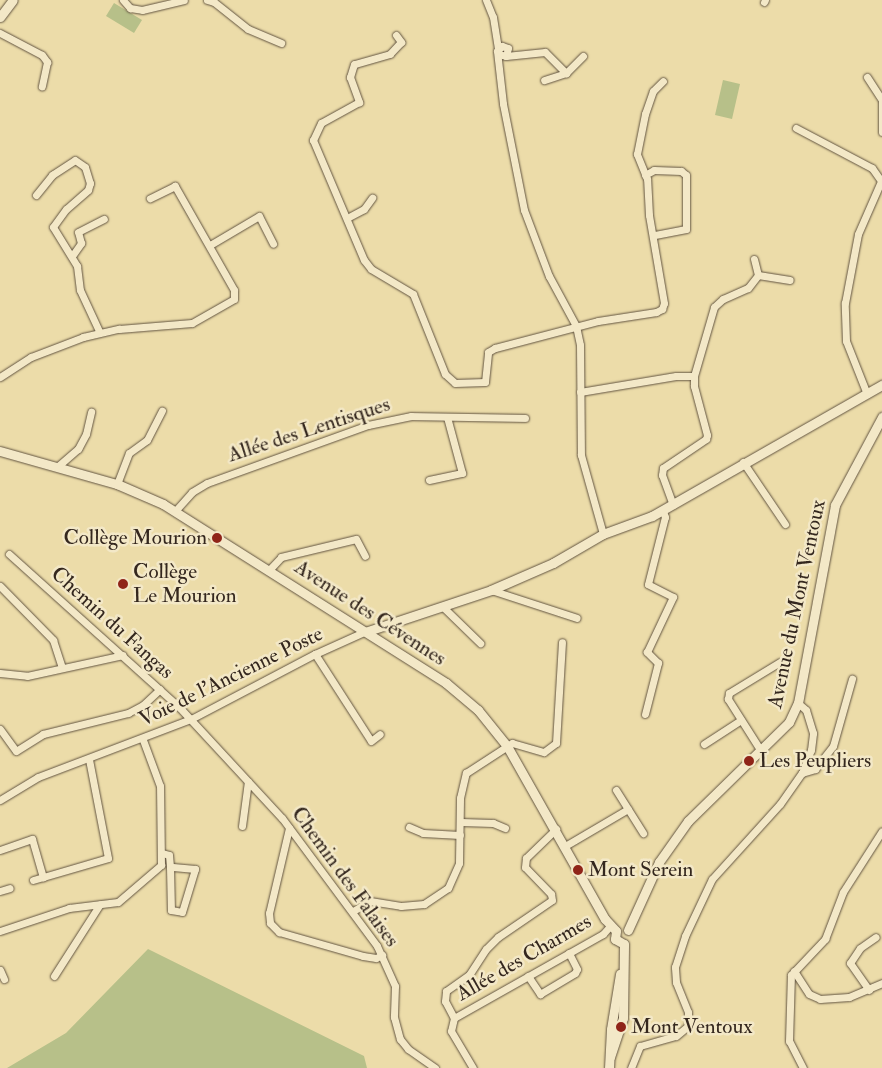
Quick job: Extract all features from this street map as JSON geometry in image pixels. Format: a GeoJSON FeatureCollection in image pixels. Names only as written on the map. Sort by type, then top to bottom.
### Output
{"type":"FeatureCollection","features":[{"type":"Feature","properties":{"kind":"street"},"geometry":{"type":"LineString","coordinates":[[0,17],[13,0]]}},
{"type":"Feature","properties":{"kind":"street"},"geometry":{"type":"LineString","coordinates":[[123,0],[130,8],[142,10],[184,0]]}},
{"type":"Feature","properties":{"kind":"street"},"geometry":{"type":"LineString","coordinates":[[207,0],[214,2],[248,29],[281,43]]}},
{"type":"Feature","properties":{"kind":"street"},"geometry":{"type":"LineString","coordinates":[[486,0],[503,52],[500,63],[503,104],[524,210],[549,276],[576,326],[580,345],[581,455],[603,534]]}},
{"type":"Feature","properties":{"kind":"street"},"geometry":{"type":"LineString","coordinates":[[0,32],[42,55],[47,62],[42,86]]}},
{"type":"Feature","properties":{"kind":"street"},"geometry":{"type":"LineString","coordinates":[[396,34],[401,42],[390,54],[354,64],[350,77],[359,102],[321,123],[314,133],[314,143],[367,265],[405,287],[419,303],[446,374],[452,382],[485,382],[488,352],[495,348],[576,326],[662,309],[645,174],[637,154],[645,114],[653,91],[663,81]]}},
{"type":"Feature","properties":{"kind":"street"},"geometry":{"type":"LineString","coordinates":[[503,52],[541,51],[566,72]]}},
{"type":"Feature","properties":{"kind":"street"},"geometry":{"type":"LineString","coordinates":[[544,80],[566,72],[583,56]]}},
{"type":"Feature","properties":{"kind":"street"},"geometry":{"type":"LineString","coordinates":[[867,77],[882,100],[882,132]]}},
{"type":"Feature","properties":{"kind":"street"},"geometry":{"type":"LineString","coordinates":[[796,128],[872,168],[882,180],[858,234],[845,303],[846,341],[867,394]]}},
{"type":"Feature","properties":{"kind":"street"},"geometry":{"type":"LineString","coordinates":[[36,195],[52,174],[75,160],[85,167],[90,183],[79,199],[66,209],[53,227],[72,256],[80,290],[100,333]]}},
{"type":"Feature","properties":{"kind":"street"},"geometry":{"type":"LineString","coordinates":[[645,174],[654,170],[681,171],[686,175],[686,229],[654,235]]}},
{"type":"Feature","properties":{"kind":"street"},"geometry":{"type":"LineString","coordinates":[[0,377],[31,357],[100,333],[140,326],[192,323],[232,300],[234,290],[175,186],[150,198]]}},
{"type":"Feature","properties":{"kind":"street"},"geometry":{"type":"LineString","coordinates":[[347,218],[364,209],[372,198]]}},
{"type":"Feature","properties":{"kind":"street"},"geometry":{"type":"LineString","coordinates":[[210,245],[259,216],[273,244]]}},
{"type":"Feature","properties":{"kind":"street"},"geometry":{"type":"LineString","coordinates":[[72,256],[81,243],[78,232],[104,219]]}},
{"type":"Feature","properties":{"kind":"street"},"geometry":{"type":"LineString","coordinates":[[754,258],[758,275]]}},
{"type":"Feature","properties":{"kind":"street"},"geometry":{"type":"LineString","coordinates":[[758,275],[790,280]]}},
{"type":"Feature","properties":{"kind":"street"},"geometry":{"type":"LineString","coordinates":[[673,505],[662,475],[663,468],[706,440],[707,435],[694,386],[694,376],[714,307],[723,299],[748,288],[758,275]]}},
{"type":"Feature","properties":{"kind":"street"},"geometry":{"type":"LineString","coordinates":[[580,392],[676,376],[694,376]]}},
{"type":"Feature","properties":{"kind":"street"},"geometry":{"type":"LineString","coordinates":[[368,631],[492,590],[553,563],[603,534],[663,511],[743,462],[882,385]]}},
{"type":"Feature","properties":{"kind":"street"},"geometry":{"type":"LineString","coordinates":[[117,484],[129,453],[147,440],[162,411]]}},
{"type":"Feature","properties":{"kind":"street"},"geometry":{"type":"LineString","coordinates":[[57,467],[78,448],[86,434],[91,412]]}},
{"type":"Feature","properties":{"kind":"street","name":"Allée des Lentisques"},"geometry":{"type":"LineString","coordinates":[[176,510],[192,492],[207,483],[362,428],[411,416],[525,418]]}},
{"type":"Feature","properties":{"kind":"street"},"geometry":{"type":"LineString","coordinates":[[429,480],[462,473],[448,417]]}},
{"type":"Feature","properties":{"kind":"street","name":"Avenue du Mont Ventoux"},"geometry":{"type":"LineString","coordinates":[[624,944],[630,937],[628,930],[659,862],[674,839],[704,803],[782,732],[798,703],[835,505],[882,418]]}},
{"type":"Feature","properties":{"kind":"street","name":"Avenue des Cévennes"},"geometry":{"type":"LineString","coordinates":[[0,451],[117,484],[176,510],[368,631],[462,696],[507,746],[613,929],[615,939],[624,944]]}},
{"type":"Feature","properties":{"kind":"street"},"geometry":{"type":"LineString","coordinates":[[743,462],[785,524]]}},
{"type":"Feature","properties":{"kind":"street"},"geometry":{"type":"LineString","coordinates":[[645,714],[658,663],[647,652],[674,597],[648,584],[662,531],[663,511]]}},
{"type":"Feature","properties":{"kind":"street"},"geometry":{"type":"LineString","coordinates":[[270,569],[281,557],[356,539],[365,556]]}},
{"type":"Feature","properties":{"kind":"street","name":"Chemin du Fangas"},"geometry":{"type":"LineString","coordinates":[[9,554],[191,719]]}},
{"type":"Feature","properties":{"kind":"street"},"geometry":{"type":"LineString","coordinates":[[0,586],[53,640],[62,668]]}},
{"type":"Feature","properties":{"kind":"street"},"geometry":{"type":"LineString","coordinates":[[492,590],[577,618]]}},
{"type":"Feature","properties":{"kind":"street"},"geometry":{"type":"LineString","coordinates":[[443,607],[480,643]]}},
{"type":"Feature","properties":{"kind":"street","name":"Voie de l'Ancienne Poste"},"geometry":{"type":"LineString","coordinates":[[0,800],[31,780],[143,740],[191,719],[315,654],[368,631]]}},
{"type":"Feature","properties":{"kind":"street"},"geometry":{"type":"LineString","coordinates":[[354,911],[370,901],[411,906],[435,899],[448,888],[457,872],[462,782],[466,773],[514,742],[544,752],[556,743],[562,642]]}},
{"type":"Feature","properties":{"kind":"street"},"geometry":{"type":"LineString","coordinates":[[315,654],[371,741],[380,734]]}},
{"type":"Feature","properties":{"kind":"street"},"geometry":{"type":"LineString","coordinates":[[0,672],[20,677],[122,655]]}},
{"type":"Feature","properties":{"kind":"street"},"geometry":{"type":"LineString","coordinates":[[761,751],[728,699],[729,693],[780,662]]}},
{"type":"Feature","properties":{"kind":"street"},"geometry":{"type":"LineString","coordinates":[[802,773],[815,769],[833,746],[852,679]]}},
{"type":"Feature","properties":{"kind":"street"},"geometry":{"type":"LineString","coordinates":[[0,729],[16,750],[43,734],[128,713],[160,689]]}},
{"type":"Feature","properties":{"kind":"street"},"geometry":{"type":"LineString","coordinates":[[631,1068],[640,1046],[681,1034],[688,1026],[688,1012],[676,982],[675,967],[692,916],[712,879],[780,804],[802,773],[813,733],[806,710],[798,703]]}},
{"type":"Feature","properties":{"kind":"street","name":"Chemin des Falaises"},"geometry":{"type":"LineString","coordinates":[[191,719],[289,828],[354,911],[382,955],[395,986],[394,1017],[400,1039],[408,1049],[434,1068]]}},
{"type":"Feature","properties":{"kind":"street"},"geometry":{"type":"LineString","coordinates":[[704,744],[741,720]]}},
{"type":"Feature","properties":{"kind":"street"},"geometry":{"type":"LineString","coordinates":[[0,931],[69,908],[122,899],[162,864],[160,786],[143,740]]}},
{"type":"Feature","properties":{"kind":"street"},"geometry":{"type":"LineString","coordinates":[[33,880],[108,858],[89,760]]}},
{"type":"Feature","properties":{"kind":"street"},"geometry":{"type":"LineString","coordinates":[[242,826],[248,781]]}},
{"type":"Feature","properties":{"kind":"street"},"geometry":{"type":"LineString","coordinates":[[616,790],[643,833]]}},
{"type":"Feature","properties":{"kind":"street"},"geometry":{"type":"LineString","coordinates":[[565,846],[628,809]]}},
{"type":"Feature","properties":{"kind":"street"},"geometry":{"type":"LineString","coordinates":[[461,822],[493,823],[504,828]]}},
{"type":"Feature","properties":{"kind":"street"},"geometry":{"type":"LineString","coordinates":[[289,828],[270,913],[270,923],[279,932],[376,958],[382,955]]}},
{"type":"Feature","properties":{"kind":"street"},"geometry":{"type":"LineString","coordinates":[[409,828],[423,833],[460,835]]}},
{"type":"Feature","properties":{"kind":"street"},"geometry":{"type":"LineString","coordinates":[[472,1068],[451,1031],[454,1018],[444,1001],[446,991],[469,975],[486,949],[498,937],[552,900],[551,894],[525,867],[526,858],[556,829]]}},
{"type":"Feature","properties":{"kind":"street"},"geometry":{"type":"LineString","coordinates":[[803,1068],[789,1041],[792,1015],[788,987],[794,971],[825,940],[843,892],[882,831]]}},
{"type":"Feature","properties":{"kind":"street"},"geometry":{"type":"LineString","coordinates":[[0,850],[32,839],[43,877]]}},
{"type":"Feature","properties":{"kind":"street"},"geometry":{"type":"LineString","coordinates":[[162,853],[169,855],[171,910],[182,912],[195,868],[170,867]]}},
{"type":"Feature","properties":{"kind":"street"},"geometry":{"type":"LineString","coordinates":[[0,890],[10,888]]}},
{"type":"Feature","properties":{"kind":"street"},"geometry":{"type":"LineString","coordinates":[[54,976],[100,904]]}},
{"type":"Feature","properties":{"kind":"street"},"geometry":{"type":"LineString","coordinates":[[613,929],[628,930]]}},
{"type":"Feature","properties":{"kind":"street","name":"Allée des Charmes"},"geometry":{"type":"LineString","coordinates":[[454,1018],[613,929]]}},
{"type":"Feature","properties":{"kind":"street"},"geometry":{"type":"LineString","coordinates":[[869,990],[850,963],[860,948],[876,936]]}},
{"type":"Feature","properties":{"kind":"street"},"geometry":{"type":"LineString","coordinates":[[609,1068],[612,1018],[624,959],[624,944]]}},
{"type":"Feature","properties":{"kind":"street"},"geometry":{"type":"LineString","coordinates":[[528,976],[540,994],[575,973],[577,969],[569,952]]}},
{"type":"Feature","properties":{"kind":"street"},"geometry":{"type":"LineString","coordinates":[[0,970],[4,979]]}},
{"type":"Feature","properties":{"kind":"street"},"geometry":{"type":"LineString","coordinates":[[794,971],[810,994],[820,999],[840,999],[869,990],[882,983]]}},
{"type":"Feature","properties":{"kind":"green space"},"geometry":{"type":"Polygon","coordinates":[[[114,3],[142,20],[134,33],[106,16],[114,3]]]}},
{"type":"Feature","properties":{"kind":"green space"},"geometry":{"type":"Polygon","coordinates":[[[723,80],[740,84],[732,119],[715,115],[723,80]]]}},
{"type":"Feature","properties":{"kind":"green space"},"geometry":{"type":"Polygon","coordinates":[[[148,949],[364,1056],[367,1068],[7,1068],[66,1033],[148,949]]]}},
{"type":"Feature","properties":{"kind":"place","name":"Collège Mourion"},"geometry":{"type":"Point","coordinates":[217,538]}},
{"type":"Feature","properties":{"kind":"place","name":"Collège Le Mourion"},"geometry":{"type":"Point","coordinates":[123,584]}},
{"type":"Feature","properties":{"kind":"place","name":"Les Peupliers"},"geometry":{"type":"Point","coordinates":[749,761]}},
{"type":"Feature","properties":{"kind":"place","name":"Mont Serein"},"geometry":{"type":"Point","coordinates":[578,870]}},
{"type":"Feature","properties":{"kind":"place","name":"Mont Ventoux"},"geometry":{"type":"Point","coordinates":[621,1027]}}]}
